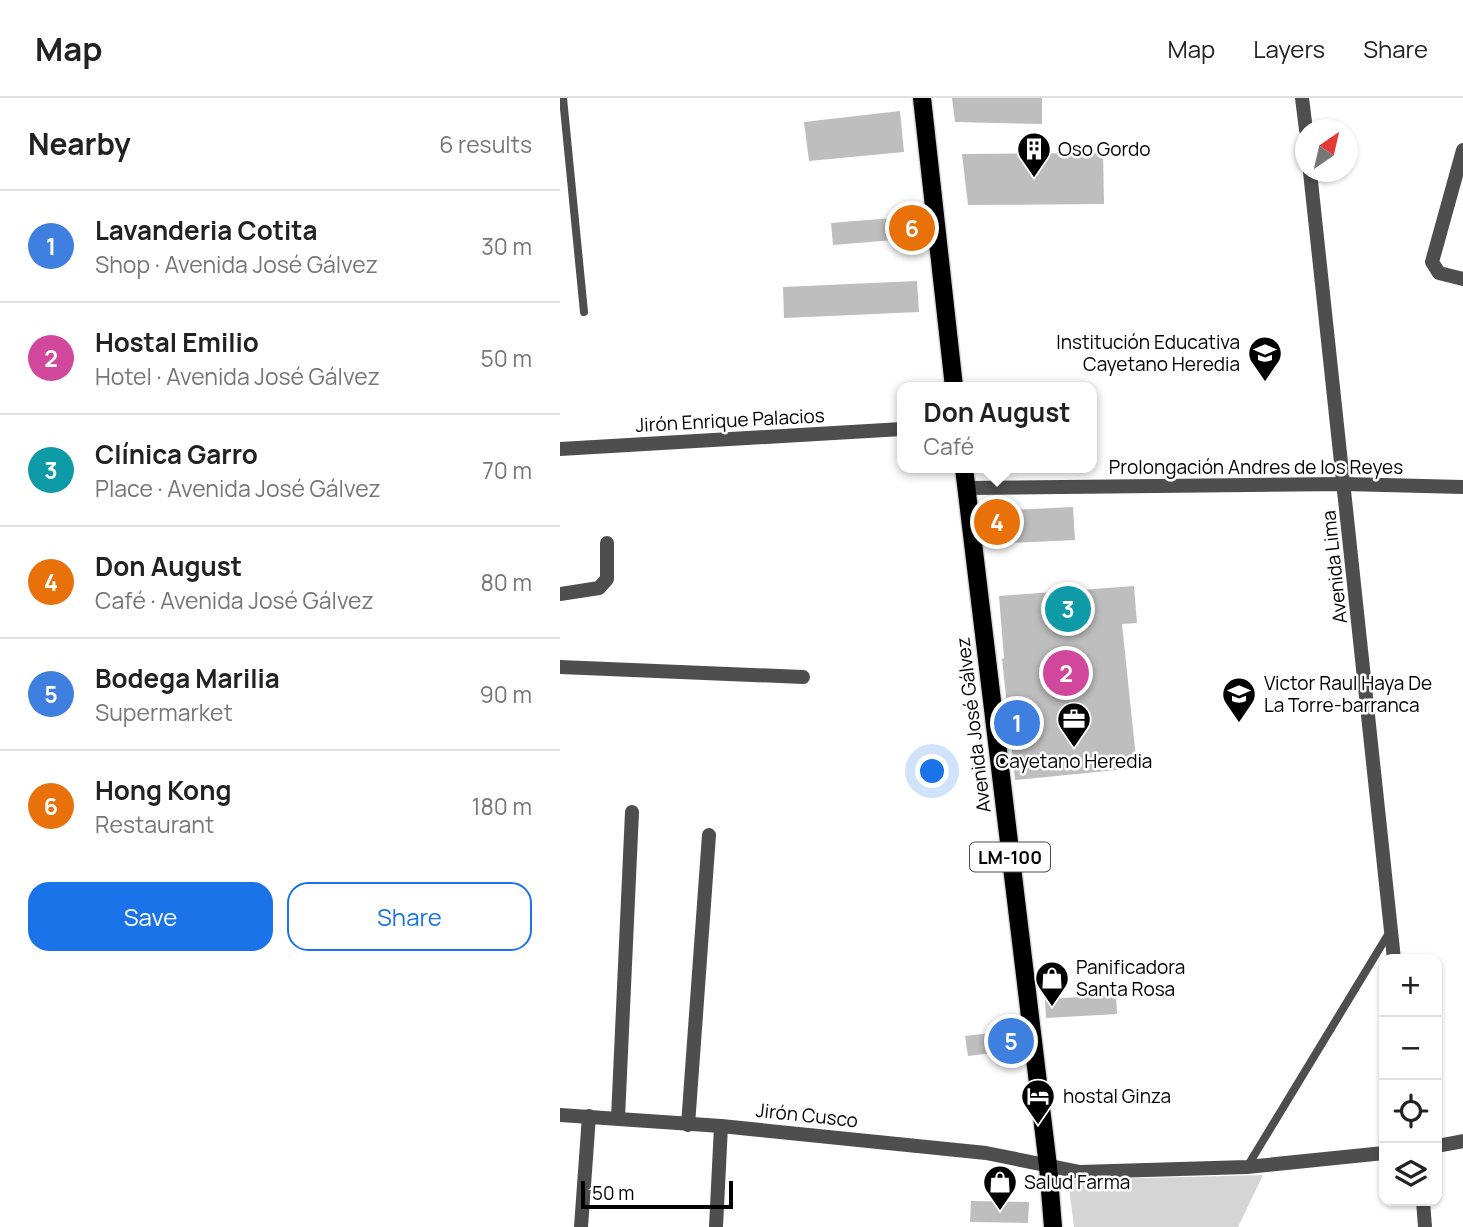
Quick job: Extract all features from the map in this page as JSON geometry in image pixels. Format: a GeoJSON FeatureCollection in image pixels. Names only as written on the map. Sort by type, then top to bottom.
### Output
{"type":"FeatureCollection","features":[{"type":"Feature","properties":{"kind":"main road"},"geometry":{"type":"LineString","coordinates":[[922,98],[953,382]]}},
{"type":"Feature","properties":{"kind":"main road","name":"Avenida José Gálvez"},"geometry":{"type":"LineString","coordinates":[[964,473],[1048,1166],[1052,1227]]}},
{"type":"Feature","properties":{"kind":"street"},"geometry":{"type":"LineString","coordinates":[[1302,98],[1305,119]]}},
{"type":"Feature","properties":{"kind":"street"},"geometry":{"type":"LineString","coordinates":[[1463,149],[1432,262],[1439,273],[1463,279]]}},
{"type":"Feature","properties":{"kind":"street","name":"Avenida Lima"},"geometry":{"type":"LineString","coordinates":[[1311,182],[1393,954]]}},
{"type":"Feature","properties":{"kind":"street","name":"Jirón Enrique Palacios"},"geometry":{"type":"LineString","coordinates":[[560,449],[897,429]]}},
{"type":"Feature","properties":{"kind":"street","name":"Prolongación Andres de los Reyes"},"geometry":{"type":"LineString","coordinates":[[966,488],[1345,484],[1463,487]]}},
{"type":"Feature","properties":{"kind":"street"},"geometry":{"type":"LineString","coordinates":[[560,594],[599,588],[607,579],[607,543]]}},
{"type":"Feature","properties":{"kind":"street"},"geometry":{"type":"LineString","coordinates":[[560,667],[803,677]]}},
{"type":"Feature","properties":{"kind":"street"},"geometry":{"type":"LineString","coordinates":[[618,1118],[632,812]]}},
{"type":"Feature","properties":{"kind":"street"},"geometry":{"type":"LineString","coordinates":[[688,1125],[709,835]]}},
{"type":"Feature","properties":{"kind":"street","name":"Jirón Cusco"},"geometry":{"type":"LineString","coordinates":[[560,1115],[721,1126],[986,1153],[1080,1172],[1247,1167],[1379,1154]]}},
{"type":"Feature","properties":{"kind":"street"},"geometry":{"type":"LineString","coordinates":[[581,1227],[589,1116]]}},
{"type":"Feature","properties":{"kind":"street"},"geometry":{"type":"LineString","coordinates":[[716,1227],[721,1126]]}},
{"type":"Feature","properties":{"kind":"street"},"geometry":{"type":"LineString","coordinates":[[1442,1145],[1463,1141]]}},
{"type":"Feature","properties":{"kind":"street"},"geometry":{"type":"LineString","coordinates":[[1423,1206],[1425,1227]]}},
{"type":"Feature","properties":{"kind":"lane"},"geometry":{"type":"LineString","coordinates":[[563,98],[584,312]]}},
{"type":"Feature","properties":{"kind":"lane"},"geometry":{"type":"LineString","coordinates":[[1247,1167],[1390,931]]}},
{"type":"Feature","properties":{"kind":"shaded area"},"geometry":{"type":"Polygon","coordinates":[[[1263,1175],[1238,1227],[1074,1227],[1068,1180],[1263,1175]]]}},
{"type":"Feature","properties":{"kind":"building"},"geometry":{"type":"Polygon","coordinates":[[[952,98],[1042,98],[1042,124],[955,122],[952,98]]]}},
{"type":"Feature","properties":{"kind":"building"},"geometry":{"type":"Polygon","coordinates":[[[900,111],[904,152],[809,161],[804,122],[900,111]]]}},
{"type":"Feature","properties":{"kind":"building","name":"Oso Gordo"},"geometry":{"type":"Polygon","coordinates":[[[1103,153],[1104,204],[968,205],[962,154],[1103,153]]]}},
{"type":"Feature","properties":{"kind":"building"},"geometry":{"type":"Polygon","coordinates":[[[917,216],[919,238],[833,245],[831,223],[917,216]]]}},
{"type":"Feature","properties":{"kind":"building"},"geometry":{"type":"Polygon","coordinates":[[[917,281],[919,312],[784,318],[783,287],[917,281]]]}},
{"type":"Feature","properties":{"kind":"building"},"geometry":{"type":"Polygon","coordinates":[[[1073,507],[1075,540],[991,544],[989,511],[1073,507]]]}},
{"type":"Feature","properties":{"kind":"building"},"geometry":{"type":"Polygon","coordinates":[[[1134,586],[1137,623],[1122,624],[1137,768],[1015,780],[1002,659],[999,596],[1134,586]]]}},
{"type":"Feature","properties":{"kind":"building"},"geometry":{"type":"Polygon","coordinates":[[[1116,995],[1117,1014],[1046,1018],[1045,999],[1116,995]]]}},
{"type":"Feature","properties":{"kind":"building"},"geometry":{"type":"Polygon","coordinates":[[[1016,1030],[1019,1050],[968,1056],[965,1036],[1016,1030]]]}},
{"type":"Feature","properties":{"kind":"building","name":"Salud Farma"},"geometry":{"type":"Polygon","coordinates":[[[971,1201],[1029,1202],[1028,1223],[970,1222],[971,1201]]]}},
{"type":"Feature","properties":{"kind":"place","name":"Oso Gordo"},"geometry":{"type":"Point","coordinates":[1034,179]}},
{"type":"Feature","properties":{"kind":"place","name":"Hong Kong"},"geometry":{"type":"Point","coordinates":[912,228]}},
{"type":"Feature","properties":{"kind":"place","name":"Institución Educativa Cayetano Heredia"},"geometry":{"type":"Point","coordinates":[1265,383]}},
{"type":"Feature","properties":{"kind":"place","name":"Don August"},"geometry":{"type":"Point","coordinates":[997,522]}},
{"type":"Feature","properties":{"kind":"place","name":"Clínica Garro"},"geometry":{"type":"Point","coordinates":[1068,609]}},
{"type":"Feature","properties":{"kind":"place","name":"Hostal Emilio"},"geometry":{"type":"Point","coordinates":[1066,673]}},
{"type":"Feature","properties":{"kind":"place","name":"Lavanderia Cotita"},"geometry":{"type":"Point","coordinates":[1017,723]}},
{"type":"Feature","properties":{"kind":"place","name":"Victor Raul Haya De La Torre-barranca"},"geometry":{"type":"Point","coordinates":[1239,724]}},
{"type":"Feature","properties":{"kind":"place","name":"Cayetano Heredia"},"geometry":{"type":"Point","coordinates":[1074,749]}},
{"type":"Feature","properties":{"kind":"place","name":"Panificadora Santa Rosa"},"geometry":{"type":"Point","coordinates":[1052,1008]}},
{"type":"Feature","properties":{"kind":"place","name":"Bodega Marilia"},"geometry":{"type":"Point","coordinates":[1011,1041]}},
{"type":"Feature","properties":{"kind":"place","name":"hostal Ginza"},"geometry":{"type":"Point","coordinates":[1038,1126]}},
{"type":"Feature","properties":{"kind":"place","name":"Salud Farma"},"geometry":{"type":"Point","coordinates":[1000,1212]}}]}
